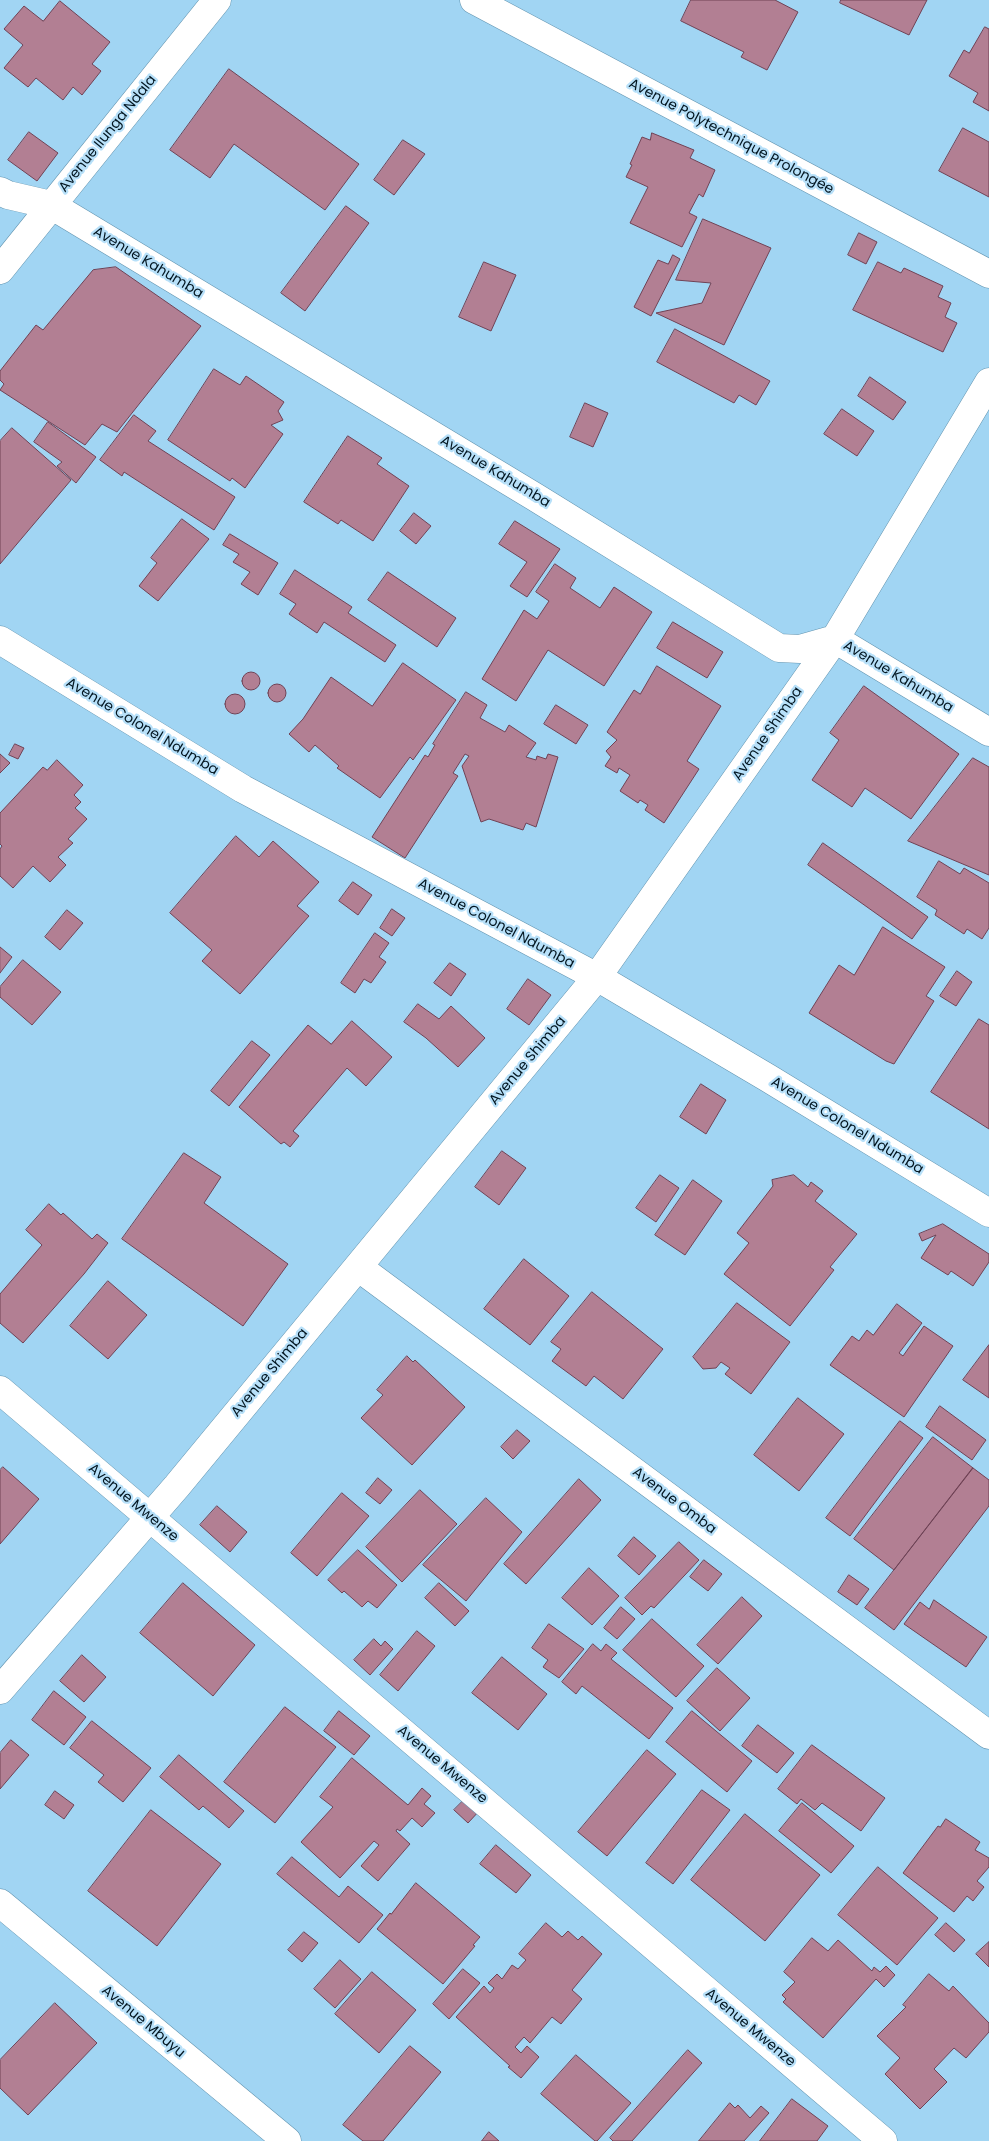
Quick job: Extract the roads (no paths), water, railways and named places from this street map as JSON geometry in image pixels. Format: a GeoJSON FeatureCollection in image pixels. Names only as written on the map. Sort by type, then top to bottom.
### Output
{"type":"FeatureCollection","features":[{"type":"Feature","properties":{"kind":"street","name":"Avenue Ilunga Ndala"},"geometry":{"type":"LineString","coordinates":[[0,270],[216,0]]}},
{"type":"Feature","properties":{"kind":"street","name":"Avenue Polytechnique Prolongée"},"geometry":{"type":"LineString","coordinates":[[474,0],[989,274]]}},
{"type":"Feature","properties":{"kind":"street","name":"Avenue Kahumba"},"geometry":{"type":"LineString","coordinates":[[0,191],[8,195],[51,205],[535,497],[780,648],[800,649],[834,639],[989,732]]}},
{"type":"Feature","properties":{"kind":"street","name":"Avenue Shimba"},"geometry":{"type":"LineString","coordinates":[[0,1690],[150,1517],[597,978],[834,639],[989,382]]}},
{"type":"Feature","properties":{"kind":"street","name":"Avenue Colonel Ndumba"},"geometry":{"type":"LineString","coordinates":[[0,640],[243,789],[597,978],[768,1078],[989,1213]]}},
{"type":"Feature","properties":{"kind":"street","name":"Avenue Omba"},"geometry":{"type":"LineString","coordinates":[[358,1267],[989,1735]]}},
{"type":"Feature","properties":{"kind":"street","name":"Avenue Mwenze"},"geometry":{"type":"LineString","coordinates":[[0,1390],[883,2141]]}},
{"type":"Feature","properties":{"kind":"street","name":"Avenue Mbuyu"},"geometry":{"type":"LineString","coordinates":[[0,1903],[287,2141]]}}]}
